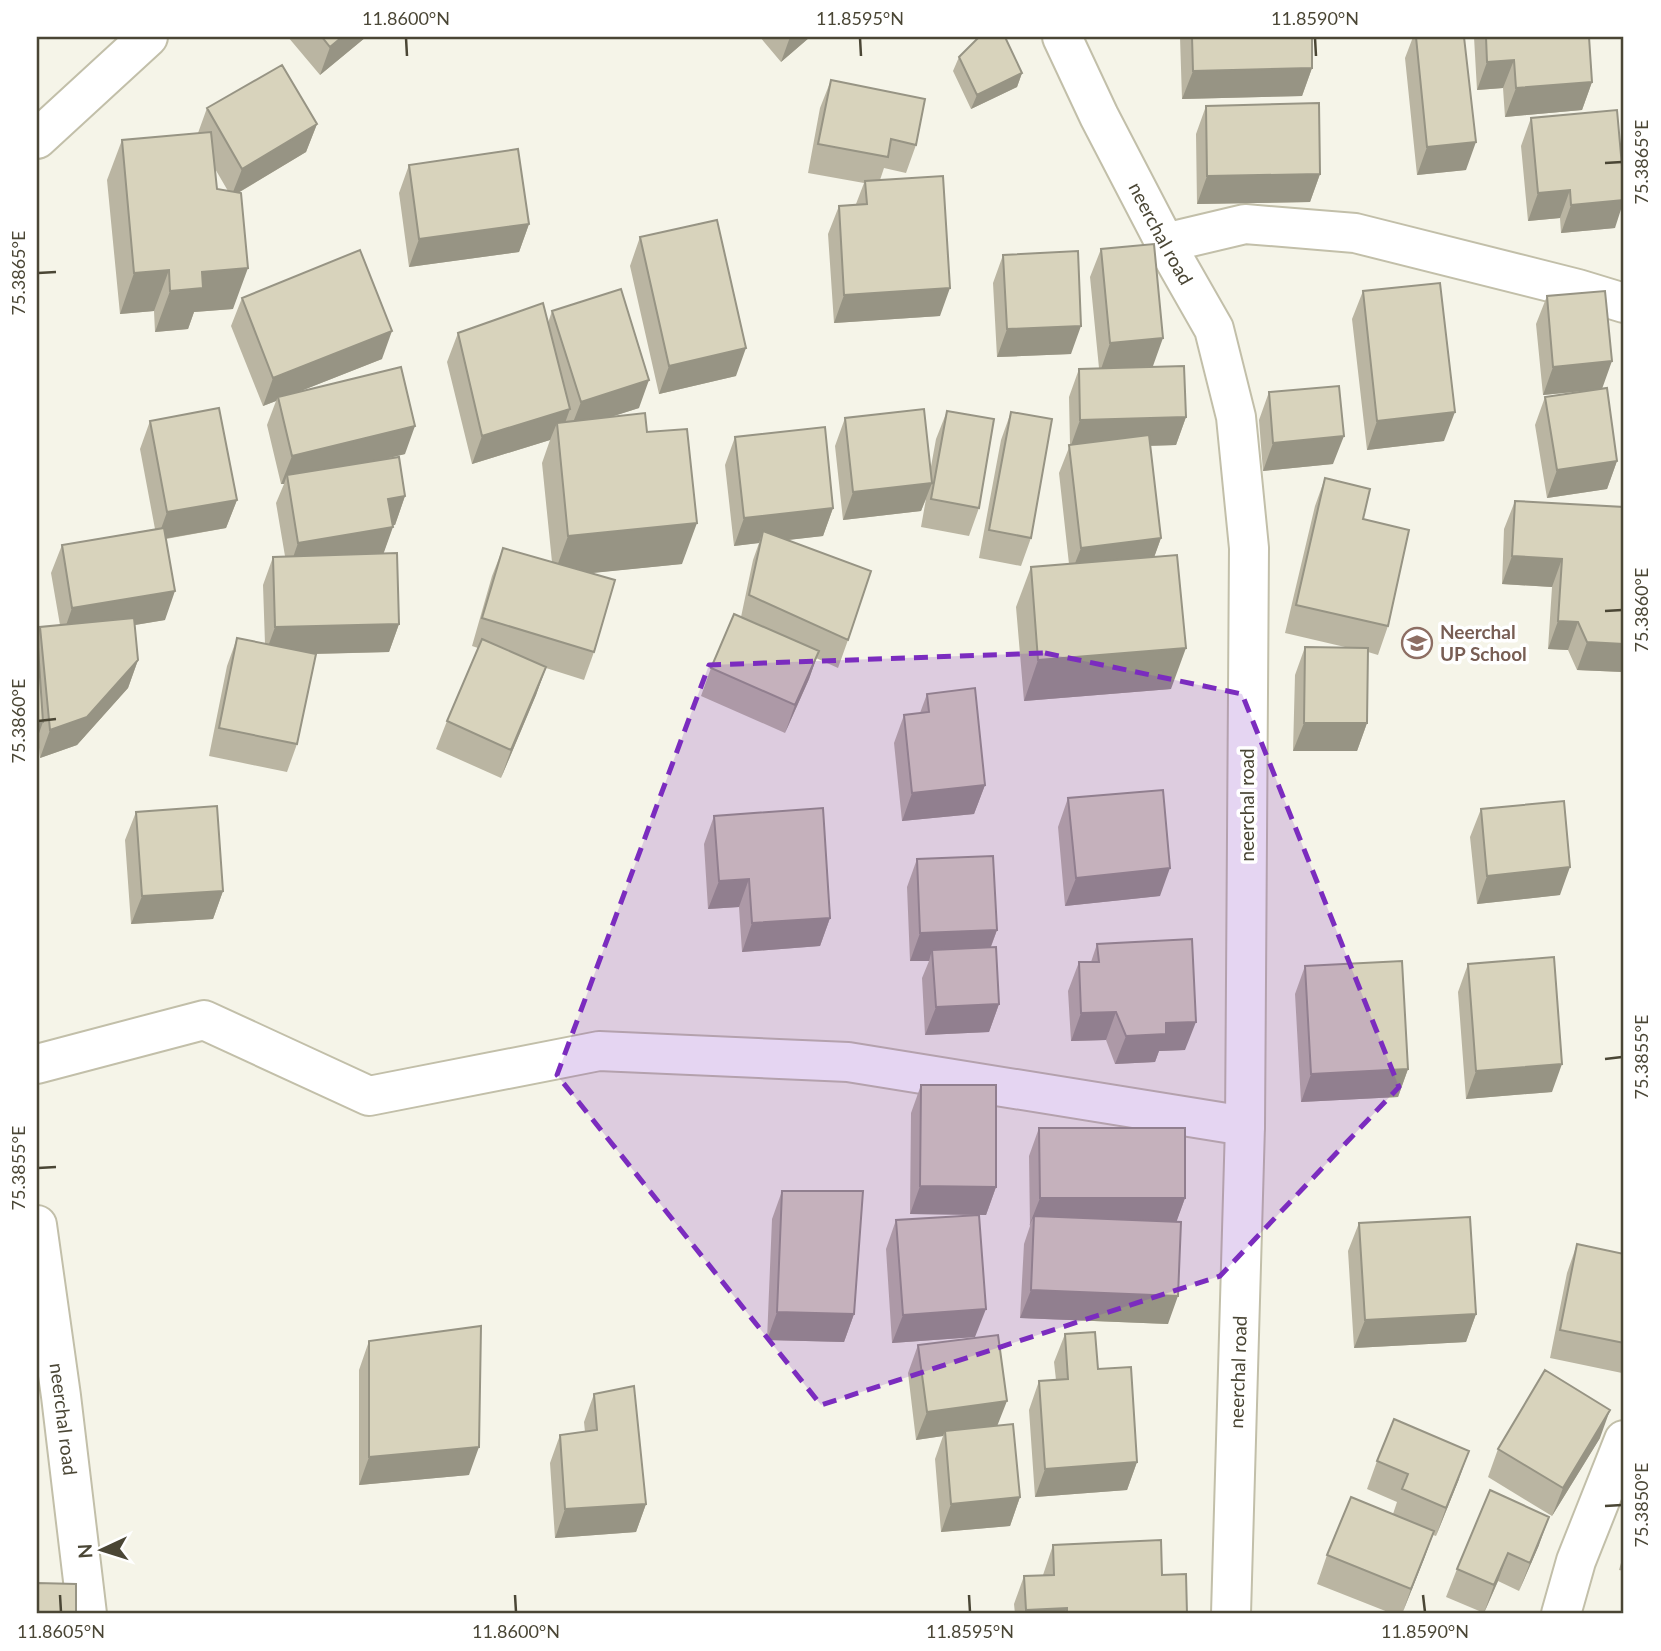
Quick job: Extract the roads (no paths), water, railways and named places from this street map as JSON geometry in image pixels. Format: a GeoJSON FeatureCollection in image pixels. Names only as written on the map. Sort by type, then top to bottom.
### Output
{"type":"FeatureCollection","features":[{"type":"Feature","properties":{"kind":"street"},"geometry":{"type":"LineString","coordinates":[[37,139],[148,37]]}},
{"type":"Feature","properties":{"kind":"street","name":"neerchal road"},"geometry":{"type":"LineString","coordinates":[[1062,37],[1099,116],[1165,243],[1214,329],[1236,417],[1249,548],[1245,1126],[1231,1614]]}},
{"type":"Feature","properties":{"kind":"street"},"geometry":{"type":"LineString","coordinates":[[1165,243],[1245,224],[1355,233],[1624,303]]}},
{"type":"Feature","properties":{"kind":"street"},"geometry":{"type":"LineString","coordinates":[[37,1064],[204,1020],[369,1096],[599,1051],[848,1062],[1245,1126]]}},
{"type":"Feature","properties":{"kind":"street","name":"neerchal road"},"geometry":{"type":"LineString","coordinates":[[37,1225],[87,1614]]}},
{"type":"Feature","properties":{"kind":"street"},"geometry":{"type":"LineString","coordinates":[[1561,1614],[1576,1561],[1624,1440]]}},
{"type":"Feature","properties":{"kind":"place","name":"Neerchal UP School"},"geometry":{"type":"Point","coordinates":[1417,643]}}]}
